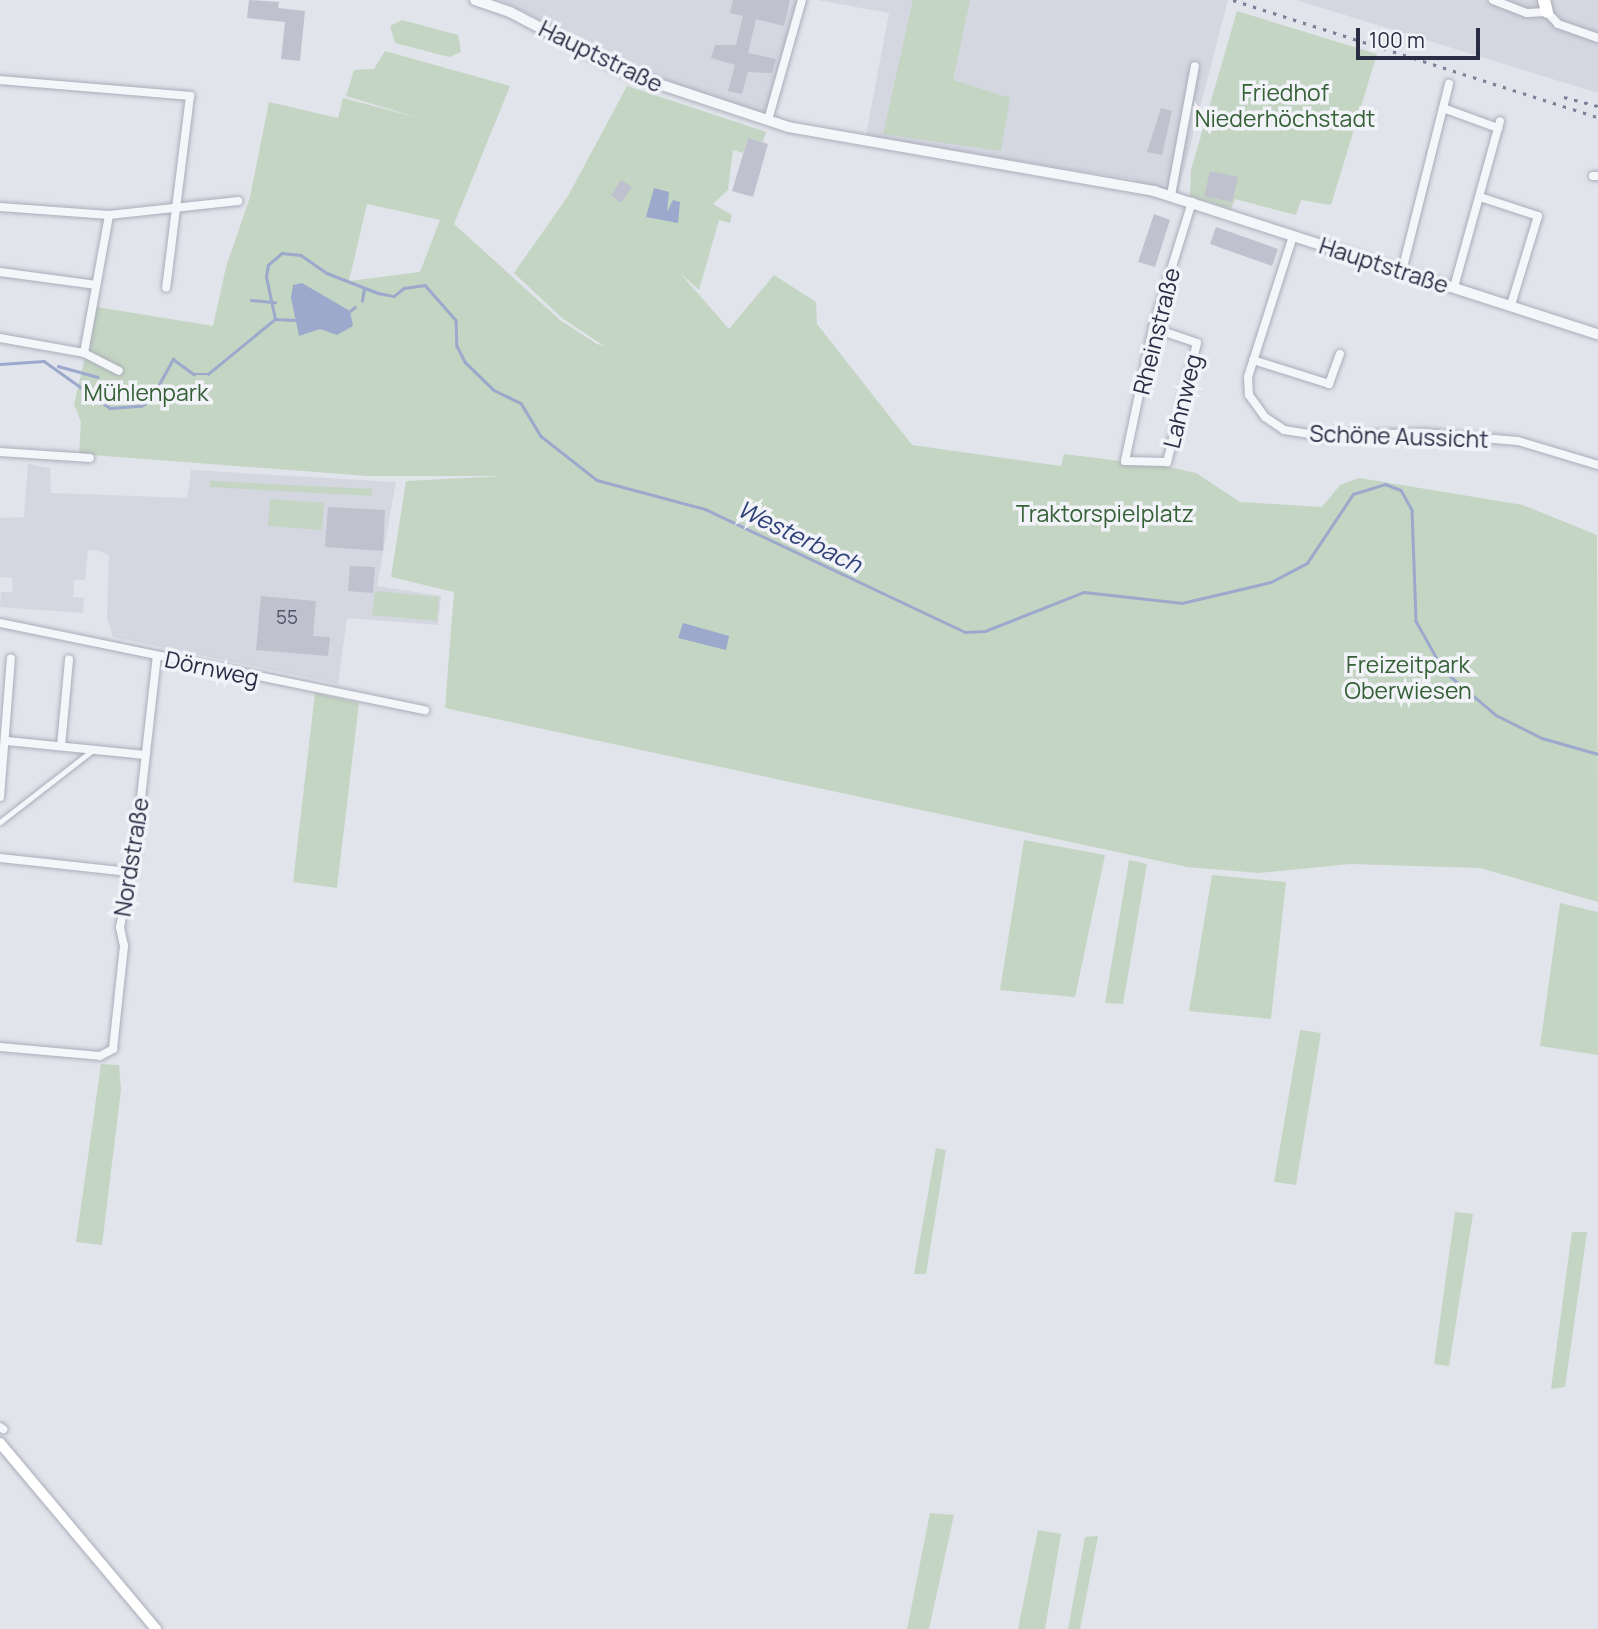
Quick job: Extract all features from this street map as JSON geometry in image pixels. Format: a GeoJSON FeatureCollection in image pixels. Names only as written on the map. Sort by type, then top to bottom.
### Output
{"type":"FeatureCollection","features":[{"type":"Feature","properties":{"kind":"main road"},"geometry":{"type":"LineString","coordinates":[[0,1443],[156,1629]]}},
{"type":"Feature","properties":{"kind":"street","name":"Hauptstraße"},"geometry":{"type":"LineString","coordinates":[[475,0],[510,12],[626,74],[808,132],[1045,169],[1171,195],[1598,334]]}},
{"type":"Feature","properties":{"kind":"street"},"geometry":{"type":"LineString","coordinates":[[768,120],[802,0]]}},
{"type":"Feature","properties":{"kind":"street"},"geometry":{"type":"LineString","coordinates":[[1493,0],[1527,13],[1545,6],[1558,24],[1598,38]]}},
{"type":"Feature","properties":{"kind":"street"},"geometry":{"type":"LineString","coordinates":[[1171,195],[1195,66]]}},
{"type":"Feature","properties":{"kind":"street"},"geometry":{"type":"LineString","coordinates":[[0,80],[190,96],[172,206],[166,288]]}},
{"type":"Feature","properties":{"kind":"street"},"geometry":{"type":"LineString","coordinates":[[1402,271],[1449,84]]}},
{"type":"Feature","properties":{"kind":"street"},"geometry":{"type":"LineString","coordinates":[[1443,108],[1499,124],[1454,287]]}},
{"type":"Feature","properties":{"kind":"street"},"geometry":{"type":"LineString","coordinates":[[1480,197],[1538,216],[1511,305]]}},
{"type":"Feature","properties":{"kind":"street"},"geometry":{"type":"LineString","coordinates":[[1,209],[109,215],[172,206],[238,201]]}},
{"type":"Feature","properties":{"kind":"street","name":"Rheinstraße"},"geometry":{"type":"LineString","coordinates":[[1125,461],[1153,328],[1192,202]]}},
{"type":"Feature","properties":{"kind":"street"},"geometry":{"type":"LineString","coordinates":[[83,353],[109,215]]}},
{"type":"Feature","properties":{"kind":"street","name":"Schöne Aussicht"},"geometry":{"type":"LineString","coordinates":[[1293,236],[1253,360],[1249,395],[1265,417],[1284,430],[1518,441],[1598,465]]}},
{"type":"Feature","properties":{"kind":"street"},"geometry":{"type":"LineString","coordinates":[[0,272],[96,285]]}},
{"type":"Feature","properties":{"kind":"street","name":"Lahnweg"},"geometry":{"type":"LineString","coordinates":[[1125,461],[1167,462],[1197,343],[1153,328]]}},
{"type":"Feature","properties":{"kind":"street"},"geometry":{"type":"LineString","coordinates":[[0,338],[83,353],[119,370]]}},
{"type":"Feature","properties":{"kind":"street"},"geometry":{"type":"LineString","coordinates":[[1253,360],[1329,384],[1340,354]]}},
{"type":"Feature","properties":{"kind":"street"},"geometry":{"type":"LineString","coordinates":[[0,452],[90,458]]}},
{"type":"Feature","properties":{"kind":"street","name":"Dörnweg"},"geometry":{"type":"LineString","coordinates":[[0,623],[425,710]]}},
{"type":"Feature","properties":{"kind":"street","name":"Nordstraße"},"geometry":{"type":"LineString","coordinates":[[0,1047],[107,1054],[114,1046],[129,872],[157,656]]}},
{"type":"Feature","properties":{"kind":"street"},"geometry":{"type":"LineString","coordinates":[[0,797],[7,741],[11,658]]}},
{"type":"Feature","properties":{"kind":"street"},"geometry":{"type":"LineString","coordinates":[[61,746],[69,659]]}},
{"type":"Feature","properties":{"kind":"street"},"geometry":{"type":"LineString","coordinates":[[7,741],[145,755]]}},
{"type":"Feature","properties":{"kind":"street"},"geometry":{"type":"LineString","coordinates":[[0,822],[94,749]]}},
{"type":"Feature","properties":{"kind":"street"},"geometry":{"type":"LineString","coordinates":[[0,858],[129,872]]}},
{"type":"Feature","properties":{"kind":"shaded area"},"geometry":{"type":"Polygon","coordinates":[[[499,0],[806,0],[773,118],[669,81],[499,0]]]}},
{"type":"Feature","properties":{"kind":"shaded area"},"geometry":{"type":"Polygon","coordinates":[[[817,0],[1228,0],[1177,196],[1135,184],[1136,180],[866,136],[889,13],[817,0]]]}},
{"type":"Feature","properties":{"kind":"shaded area"},"geometry":{"type":"Polygon","coordinates":[[[1296,0],[1598,0],[1598,93],[1559,81],[1296,0]]]}},
{"type":"Feature","properties":{"kind":"shaded area"},"geometry":{"type":"Polygon","coordinates":[[[28,464],[50,468],[51,493],[187,498],[191,470],[396,482],[377,586],[441,596],[438,625],[347,618],[338,684],[113,637],[107,618],[109,555],[100,551],[88,550],[85,580],[74,580],[73,597],[84,598],[83,613],[0,607],[1,592],[13,592],[12,578],[0,577],[0,518],[24,517],[28,464]]]}},
{"type":"Feature","properties":{"kind":"green space"},"geometry":{"type":"Polygon","coordinates":[[[913,0],[970,0],[953,80],[1010,98],[1001,151],[883,134],[913,0]]]}},
{"type":"Feature","properties":{"kind":"green space","name":"Friedhof Niederhöchstadt"},"geometry":{"type":"Polygon","coordinates":[[[1237,11],[1377,54],[1331,205],[1301,200],[1296,215],[1235,199],[1231,209],[1190,196],[1191,170],[1237,11]]]}},
{"type":"Feature","properties":{"kind":"green space"},"geometry":{"type":"Polygon","coordinates":[[[402,20],[458,35],[461,52],[449,57],[395,43],[390,26],[402,20]]]}},
{"type":"Feature","properties":{"kind":"green space","name":"Freizeitpark Oberwiesen"},"geometry":{"type":"Polygon","coordinates":[[[385,51],[510,86],[454,224],[560,320],[597,344],[604,346],[562,318],[514,273],[568,196],[627,86],[766,132],[763,142],[748,138],[743,153],[733,150],[728,190],[713,204],[732,215],[730,223],[719,220],[699,290],[679,272],[729,329],[774,275],[816,302],[817,324],[912,445],[1061,466],[1064,454],[1169,467],[1196,473],[1240,502],[1322,507],[1340,485],[1359,478],[1523,505],[1597,535],[1598,902],[1480,868],[1350,864],[1259,873],[1187,867],[445,708],[454,592],[391,577],[406,481],[504,476],[368,476],[79,454],[81,422],[74,404],[97,307],[213,326],[226,267],[250,197],[269,102],[338,118],[343,98],[419,118],[346,96],[354,70],[374,69],[385,51]],[[367,204],[349,281],[420,272],[440,220],[367,204]]]}},
{"type":"Feature","properties":{"kind":"green space"},"geometry":{"type":"Polygon","coordinates":[[[210,481],[372,489],[372,496],[210,487],[210,481]]]}},
{"type":"Feature","properties":{"kind":"green space"},"geometry":{"type":"Polygon","coordinates":[[[270,499],[324,503],[322,530],[268,526],[270,499]]]}},
{"type":"Feature","properties":{"kind":"green space"},"geometry":{"type":"Polygon","coordinates":[[[375,591],[439,597],[437,621],[372,615],[375,591]]]}},
{"type":"Feature","properties":{"kind":"green space"},"geometry":{"type":"Polygon","coordinates":[[[315,693],[359,703],[337,888],[293,882],[315,693]]]}},
{"type":"Feature","properties":{"kind":"green space"},"geometry":{"type":"Polygon","coordinates":[[[1024,840],[1105,855],[1075,997],[1000,990],[1024,840]]]}},
{"type":"Feature","properties":{"kind":"green space"},"geometry":{"type":"Polygon","coordinates":[[[1129,860],[1147,864],[1123,1004],[1105,1003],[1129,860]]]}},
{"type":"Feature","properties":{"kind":"green space"},"geometry":{"type":"Polygon","coordinates":[[[1212,875],[1286,882],[1271,1019],[1189,1011],[1212,875]]]}},
{"type":"Feature","properties":{"kind":"green space"},"geometry":{"type":"Polygon","coordinates":[[[1560,903],[1598,912],[1598,1055],[1540,1046],[1560,903]]]}},
{"type":"Feature","properties":{"kind":"green space"},"geometry":{"type":"Polygon","coordinates":[[[1300,1030],[1321,1033],[1296,1185],[1274,1182],[1300,1030]]]}},
{"type":"Feature","properties":{"kind":"green space"},"geometry":{"type":"Polygon","coordinates":[[[101,1064],[119,1065],[121,1090],[102,1245],[76,1242],[101,1064]]]}},
{"type":"Feature","properties":{"kind":"green space"},"geometry":{"type":"Polygon","coordinates":[[[936,1148],[946,1150],[926,1274],[914,1274],[936,1148]]]}},
{"type":"Feature","properties":{"kind":"green space"},"geometry":{"type":"Polygon","coordinates":[[[1455,1212],[1473,1214],[1449,1366],[1434,1364],[1455,1212]]]}},
{"type":"Feature","properties":{"kind":"green space"},"geometry":{"type":"Polygon","coordinates":[[[1572,1232],[1587,1232],[1565,1387],[1551,1389],[1572,1232]]]}},
{"type":"Feature","properties":{"kind":"green space"},"geometry":{"type":"Polygon","coordinates":[[[930,1513],[954,1515],[929,1629],[907,1629],[930,1513]]]}},
{"type":"Feature","properties":{"kind":"green space"},"geometry":{"type":"Polygon","coordinates":[[[1038,1530],[1061,1534],[1045,1629],[1018,1629],[1038,1530]]]}},
{"type":"Feature","properties":{"kind":"green space"},"geometry":{"type":"Polygon","coordinates":[[[1098,1536],[1080,1629],[1068,1629],[1085,1537],[1098,1536]]]}},
{"type":"Feature","properties":{"kind":"water"},"geometry":{"type":"Polygon","coordinates":[[[654,188],[669,192],[667,212],[673,200],[680,202],[678,223],[646,217],[654,188]]]}},
{"type":"Feature","properties":{"kind":"water"},"geometry":{"type":"Polygon","coordinates":[[[302,283],[350,311],[353,326],[337,335],[320,329],[299,336],[291,298],[293,285],[302,283]]]}},
{"type":"Feature","properties":{"kind":"water"},"geometry":{"type":"Polygon","coordinates":[[[683,623],[729,636],[726,650],[678,638],[683,623]]]}},
{"type":"Feature","properties":{"kind":"building"},"geometry":{"type":"Polygon","coordinates":[[[249,0],[279,2],[278,8],[305,11],[300,61],[281,59],[285,22],[247,18],[249,0]]]}},
{"type":"Feature","properties":{"kind":"building"},"geometry":{"type":"Polygon","coordinates":[[[733,0],[790,0],[784,26],[756,19],[748,53],[776,59],[772,73],[748,72],[742,94],[728,91],[735,65],[711,58],[715,45],[736,45],[743,16],[730,13],[733,0]]]}},
{"type":"Feature","properties":{"kind":"building"},"geometry":{"type":"Polygon","coordinates":[[[1161,108],[1172,111],[1162,155],[1147,152],[1161,108]]]}},
{"type":"Feature","properties":{"kind":"building"},"geometry":{"type":"Polygon","coordinates":[[[748,138],[768,144],[753,197],[732,191],[748,138]]]}},
{"type":"Feature","properties":{"kind":"building"},"geometry":{"type":"Polygon","coordinates":[[[1210,171],[1238,177],[1232,202],[1204,196],[1210,171]]]}},
{"type":"Feature","properties":{"kind":"building"},"geometry":{"type":"Polygon","coordinates":[[[621,180],[632,187],[621,203],[611,195],[621,180]]]}},
{"type":"Feature","properties":{"kind":"building"},"geometry":{"type":"Polygon","coordinates":[[[1154,214],[1170,220],[1155,267],[1138,262],[1154,214]]]}},
{"type":"Feature","properties":{"kind":"building"},"geometry":{"type":"Polygon","coordinates":[[[1216,227],[1278,249],[1272,266],[1210,244],[1216,227]]]}},
{"type":"Feature","properties":{"kind":"building"},"geometry":{"type":"Polygon","coordinates":[[[328,507],[385,510],[383,551],[325,547],[328,507]]]}},
{"type":"Feature","properties":{"kind":"building"},"geometry":{"type":"Polygon","coordinates":[[[350,566],[375,567],[373,593],[348,591],[350,566]]]}},
{"type":"Feature","properties":{"kind":"building"},"geometry":{"type":"Polygon","coordinates":[[[261,596],[316,601],[313,636],[330,637],[328,656],[256,650],[261,596]]]}},
{"type":"Feature","properties":{"kind":"waterway","name":"Westerbach"},"geometry":{"type":"LineString","coordinates":[[0,364],[44,361],[110,408],[141,406],[150,401],[173,359],[194,374],[208,374],[275,319],[266,277],[268,265],[282,253],[301,255],[327,273],[378,293],[394,296],[404,288],[425,285],[456,320],[457,346],[465,362],[494,390],[521,403],[541,436],[597,480],[705,509],[965,632],[985,631],[1084,592],[1182,603],[1271,582],[1307,563],[1353,494],[1385,484],[1401,490],[1412,510],[1416,621],[1444,671],[1496,715],[1542,738],[1598,754]]}},
{"type":"Feature","properties":{"kind":"waterway"},"geometry":{"type":"LineString","coordinates":[[362,301],[364,289]]}},
{"type":"Feature","properties":{"kind":"waterway"},"geometry":{"type":"LineString","coordinates":[[251,300],[275,302]]}},
{"type":"Feature","properties":{"kind":"waterway"},"geometry":{"type":"LineString","coordinates":[[350,311],[355,307]]}},
{"type":"Feature","properties":{"kind":"waterway"},"geometry":{"type":"LineString","coordinates":[[275,319],[294,320]]}},
{"type":"Feature","properties":{"kind":"waterway"},"geometry":{"type":"LineString","coordinates":[[58,366],[98,377]]}},
{"type":"Feature","properties":{"kind":"railway"},"geometry":{"type":"LineString","coordinates":[[1233,0],[1598,117]]}},
{"type":"Feature","properties":{"kind":"railway"},"geometry":{"type":"LineString","coordinates":[[1564,97],[1598,106]]}},
{"type":"Feature","properties":{"kind":"park label","name":"Mühlenpark"},"geometry":{"type":"Point","coordinates":[146,392]}},
{"type":"Feature","properties":{"kind":"park label","name":"Traktorspielplatz"},"geometry":{"type":"Point","coordinates":[1105,513]}}]}
